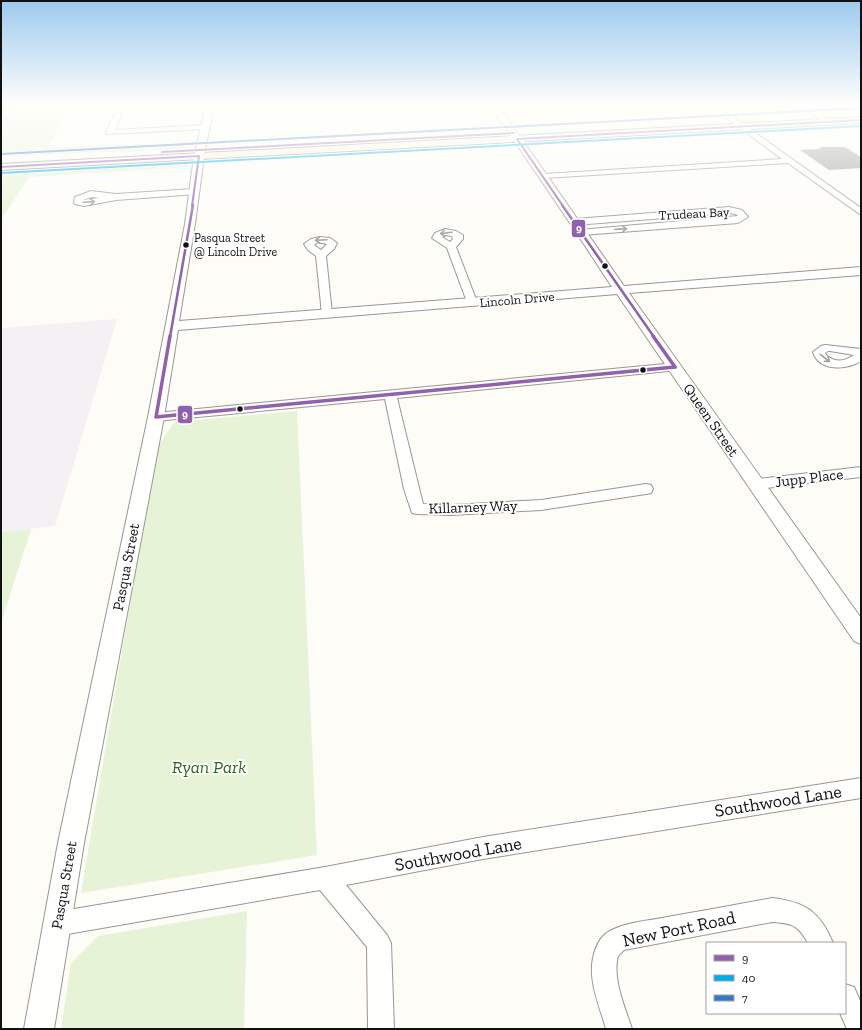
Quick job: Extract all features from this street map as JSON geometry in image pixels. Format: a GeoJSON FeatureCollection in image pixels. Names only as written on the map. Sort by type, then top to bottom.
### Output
{"type":"FeatureCollection","features":[{"type":"Feature","properties":{"kind":"main road"},"geometry":{"type":"LineString","coordinates":[[1,160],[197,153]]}},
{"type":"Feature","properties":{"kind":"main road"},"geometry":{"type":"LineString","coordinates":[[1,167],[198,153]]}},
{"type":"Feature","properties":{"kind":"main road"},"geometry":{"type":"LineString","coordinates":[[1,164],[102,156]]}},
{"type":"Feature","properties":{"kind":"street","name":"Pasqua Street"},"geometry":{"type":"LineString","coordinates":[[39,1029],[56,924],[156,417],[194,192],[199,153]]}},
{"type":"Feature","properties":{"kind":"street","name":"Queen Street"},"geometry":{"type":"LineString","coordinates":[[527,153],[620,290],[861,635]]}},
{"type":"Feature","properties":{"kind":"street"},"geometry":{"type":"LineString","coordinates":[[777,153],[861,212]]}},
{"type":"Feature","properties":{"kind":"street"},"geometry":{"type":"LineString","coordinates":[[544,176],[788,161]]}},
{"type":"Feature","properties":{"kind":"street"},"geometry":{"type":"LineString","coordinates":[[116,197],[194,192]]}},
{"type":"Feature","properties":{"kind":"street"},"geometry":{"type":"LineString","coordinates":[[848,202],[861,202]]}},
{"type":"Feature","properties":{"kind":"street","name":"Trudeau Bay"},"geometry":{"type":"LineString","coordinates":[[575,222],[729,210],[739,212],[744,217],[738,220],[582,232]]}},
{"type":"Feature","properties":{"kind":"street"},"geometry":{"type":"LineString","coordinates":[[451,247],[472,302]]}},
{"type":"Feature","properties":{"kind":"street"},"geometry":{"type":"LineString","coordinates":[[321,255],[327,314]]}},
{"type":"Feature","properties":{"kind":"street","name":"Lincoln Drive"},"geometry":{"type":"LineString","coordinates":[[172,326],[861,271]]}},
{"type":"Feature","properties":{"kind":"street"},"geometry":{"type":"LineString","coordinates":[[861,352],[830,348],[825,348],[819,352],[821,357],[825,360],[841,365],[861,356]]}},
{"type":"Feature","properties":{"kind":"street"},"geometry":{"type":"LineString","coordinates":[[156,417],[675,367]]}},
{"type":"Feature","properties":{"kind":"street","name":"Killarney Way"},"geometry":{"type":"LineString","coordinates":[[390,394],[411,489],[417,509],[451,510],[541,505],[646,489]]}},
{"type":"Feature","properties":{"kind":"street","name":"Jupp Place"},"geometry":{"type":"LineString","coordinates":[[756,484],[861,472]]}},
{"type":"Feature","properties":{"kind":"street","name":"Southwood Lane"},"geometry":{"type":"LineString","coordinates":[[56,924],[325,878],[483,848],[861,788]]}},
{"type":"Feature","properties":{"kind":"street"},"geometry":{"type":"LineString","coordinates":[[325,878],[379,944],[381,1029]]}},
{"type":"Feature","properties":{"kind":"street","name":"New Port Road"},"geometry":{"type":"LineString","coordinates":[[619,1029],[604,972],[605,952],[615,941],[634,936],[772,910],[792,912],[802,917],[811,926],[820,942]]}},
{"type":"Feature","properties":{"kind":"street"},"geometry":{"type":"LineString","coordinates":[[846,998],[860,1029]]}},
{"type":"Feature","properties":{"kind":"shaded area"},"geometry":{"type":"Polygon","coordinates":[[[117,319],[55,526],[1,532],[1,328],[117,319]]]}},
{"type":"Feature","properties":{"kind":"green space"},"geometry":{"type":"Polygon","coordinates":[[[1,153],[78,153],[1,156],[1,153]]]}},
{"type":"Feature","properties":{"kind":"green space"},"geometry":{"type":"Polygon","coordinates":[[[183,160],[188,162],[188,167],[29,177],[1,220],[1,171],[183,160]]]}},
{"type":"Feature","properties":{"kind":"green space","name":"Ryan Park"},"geometry":{"type":"Polygon","coordinates":[[[297,411],[317,855],[81,893],[156,450],[174,422],[297,411]]]}},
{"type":"Feature","properties":{"kind":"green space"},"geometry":{"type":"Polygon","coordinates":[[[31,529],[1,623],[1,532],[31,529]]]}},
{"type":"Feature","properties":{"kind":"green space"},"geometry":{"type":"Polygon","coordinates":[[[247,911],[244,1029],[61,1029],[71,963],[98,936],[247,911]]]}},
{"type":"Feature","properties":{"kind":"building"},"geometry":{"type":"Polygon","coordinates":[[[804,153],[855,153],[861,157],[861,168],[829,170],[804,153]]]}},
{"type":"Feature","properties":{"kind":"transit line","name":"7"},"geometry":{"type":"LineString","coordinates":[[1,154],[18,153]]}},
{"type":"Feature","properties":{"kind":"transit line","name":"40"},"geometry":{"type":"LineString","coordinates":[[1,173],[366,153]]}},
{"type":"Feature","properties":{"kind":"transit line","name":"9"},"geometry":{"type":"LineString","coordinates":[[527,153],[675,367]]}},
{"type":"Feature","properties":{"kind":"transit line","name":"9"},"geometry":{"type":"LineString","coordinates":[[1,167],[199,156],[190,224],[156,417],[675,367]]}},
{"type":"Feature","properties":{"kind":"place","name":"Pasqua Street @ Lincoln Drive"},"geometry":{"type":"Point","coordinates":[186,245]}}]}
